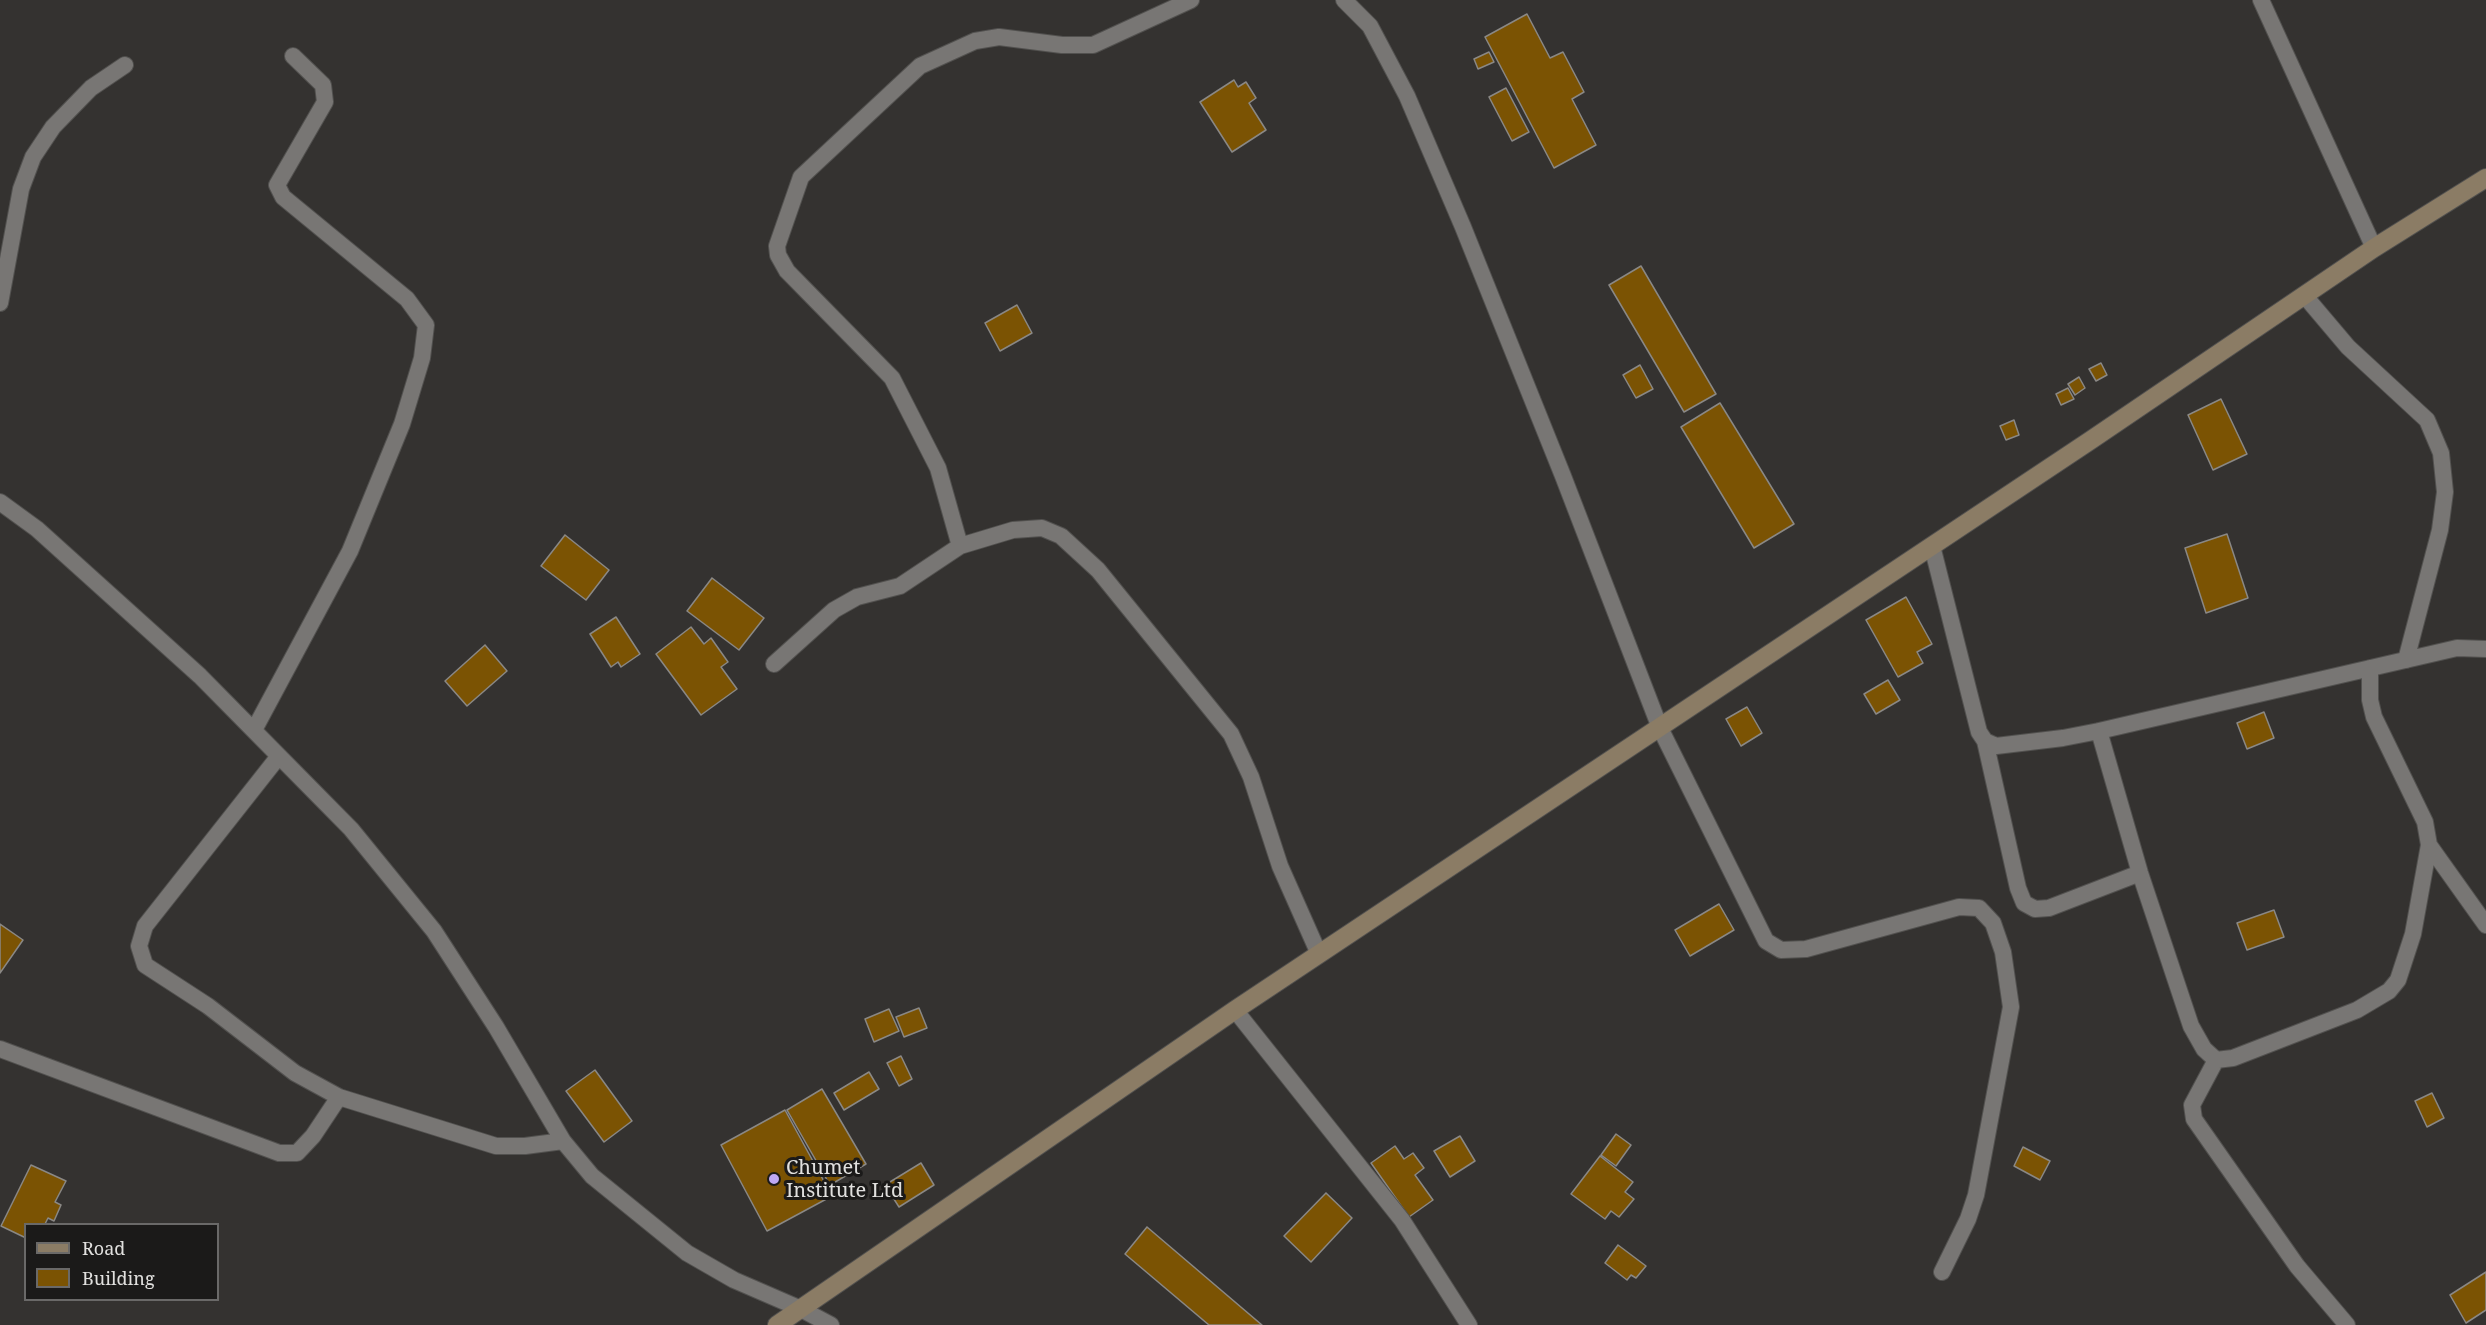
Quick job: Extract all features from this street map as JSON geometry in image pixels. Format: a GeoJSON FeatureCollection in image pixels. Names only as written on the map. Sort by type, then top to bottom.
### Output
{"type":"FeatureCollection","features":[{"type":"Feature","properties":{"kind":"main road"},"geometry":{"type":"LineString","coordinates":[[777,1325],[1235,1010],[1660,729],[2374,248],[2486,178]]}},
{"type":"Feature","properties":{"kind":"street"},"geometry":{"type":"LineString","coordinates":[[960,546],[938,468],[892,378],[787,271],[778,255],[777,246],[801,177],[920,66],[975,41],[999,37],[1062,45],[1092,45],[1191,0]]}},
{"type":"Feature","properties":{"kind":"street"},"geometry":{"type":"LineString","coordinates":[[1344,0],[1370,26],[1407,96],[1463,227],[1563,476],[1660,729],[1766,941],[1781,950],[1806,949],[1959,907],[1978,908],[1993,923],[2003,952],[2011,1007],[1976,1195],[1968,1219],[1942,1272]]}},
{"type":"Feature","properties":{"kind":"street"},"geometry":{"type":"LineString","coordinates":[[2261,0],[2374,248]]}},
{"type":"Feature","properties":{"kind":"street"},"geometry":{"type":"LineString","coordinates":[[254,730],[350,551],[402,424],[422,358],[426,325],[408,299],[283,197],[277,185],[325,102],[323,86],[293,56]]}},
{"type":"Feature","properties":{"kind":"street"},"geometry":{"type":"LineString","coordinates":[[0,303],[21,189],[33,157],[53,127],[92,88],[125,65]]}},
{"type":"Feature","properties":{"kind":"street"},"geometry":{"type":"LineString","coordinates":[[2304,296],[2348,347],[2427,420],[2441,453],[2445,492],[2440,530],[2406,660]]}},
{"type":"Feature","properties":{"kind":"street"},"geometry":{"type":"LineString","coordinates":[[0,502],[46,536],[200,676],[351,829],[434,931],[496,1027],[563,1141],[592,1176],[687,1253],[735,1280],[831,1325]]}},
{"type":"Feature","properties":{"kind":"street"},"geometry":{"type":"LineString","coordinates":[[774,664],[834,610],[858,597],[900,586],[960,546],[1014,530],[1042,528],[1061,536],[1098,570],[1231,734],[1251,777],[1280,866],[1319,954]]}},
{"type":"Feature","properties":{"kind":"street"},"geometry":{"type":"LineString","coordinates":[[1932,546],[1979,732],[1985,741],[2018,888],[2024,903],[2035,909],[2049,908],[2140,873]]}},
{"type":"Feature","properties":{"kind":"street"},"geometry":{"type":"LineString","coordinates":[[1985,741],[1996,746],[2063,738],[2457,648],[2486,649]]}},
{"type":"Feature","properties":{"kind":"street"},"geometry":{"type":"LineString","coordinates":[[2099,731],[2140,873],[2191,1026],[2204,1049],[2216,1060],[2233,1058],[2357,1010],[2389,991],[2398,980],[2413,934],[2429,845],[2425,822],[2374,717],[2370,700],[2370,668]]}},
{"type":"Feature","properties":{"kind":"street"},"geometry":{"type":"LineString","coordinates":[[279,756],[145,926],[139,946],[145,965],[208,1006],[295,1073],[339,1097],[496,1146],[525,1146],[563,1141]]}},
{"type":"Feature","properties":{"kind":"street"},"geometry":{"type":"LineString","coordinates":[[2429,845],[2486,925]]}},
{"type":"Feature","properties":{"kind":"street"},"geometry":{"type":"LineString","coordinates":[[1235,1010],[1402,1220],[1469,1325]]}},
{"type":"Feature","properties":{"kind":"street"},"geometry":{"type":"LineString","coordinates":[[0,1049],[279,1153],[297,1153],[313,1136],[339,1097]]}},
{"type":"Feature","properties":{"kind":"street"},"geometry":{"type":"LineString","coordinates":[[2216,1060],[2192,1105],[2194,1119],[2297,1266],[2347,1325]]}},
{"type":"Feature","properties":{"kind":"building"},"geometry":{"type":"Polygon","coordinates":[[[1527,14],[1550,58],[1563,52],[1584,92],[1572,99],[1596,145],[1554,168],[1485,37],[1527,14]]]}},
{"type":"Feature","properties":{"kind":"building"},"geometry":{"type":"Polygon","coordinates":[[[1489,52],[1494,62],[1478,69],[1474,59],[1489,52]]]}},
{"type":"Feature","properties":{"kind":"building"},"geometry":{"type":"Polygon","coordinates":[[[1234,80],[1238,87],[1246,82],[1256,98],[1249,103],[1266,130],[1232,152],[1200,102],[1234,80]]]}},
{"type":"Feature","properties":{"kind":"building"},"geometry":{"type":"Polygon","coordinates":[[[1506,88],[1529,132],[1512,141],[1489,97],[1506,88]]]}},
{"type":"Feature","properties":{"kind":"building"},"geometry":{"type":"Polygon","coordinates":[[[1641,266],[1716,394],[1684,412],[1609,285],[1641,266]]]}},
{"type":"Feature","properties":{"kind":"building"},"geometry":{"type":"Polygon","coordinates":[[[1017,305],[1032,333],[1000,351],[985,323],[1017,305]]]}},
{"type":"Feature","properties":{"kind":"building"},"geometry":{"type":"Polygon","coordinates":[[[2101,363],[2107,375],[2096,381],[2089,369],[2101,363]]]}},
{"type":"Feature","properties":{"kind":"building"},"geometry":{"type":"Polygon","coordinates":[[[1640,365],[1653,389],[1636,398],[1623,375],[1640,365]]]}},
{"type":"Feature","properties":{"kind":"building"},"geometry":{"type":"Polygon","coordinates":[[[2079,377],[2085,388],[2075,395],[2068,384],[2079,377]]]}},
{"type":"Feature","properties":{"kind":"building"},"geometry":{"type":"Polygon","coordinates":[[[2068,388],[2074,399],[2061,405],[2056,394],[2068,388]]]}},
{"type":"Feature","properties":{"kind":"building"},"geometry":{"type":"Polygon","coordinates":[[[2221,399],[2247,454],[2213,470],[2188,415],[2221,399]]]}},
{"type":"Feature","properties":{"kind":"building"},"geometry":{"type":"Polygon","coordinates":[[[1720,403],[1794,524],[1754,548],[1681,427],[1720,403]]]}},
{"type":"Feature","properties":{"kind":"building"},"geometry":{"type":"Polygon","coordinates":[[[2014,420],[2019,435],[2006,440],[2000,426],[2014,420]]]}},
{"type":"Feature","properties":{"kind":"building"},"geometry":{"type":"Polygon","coordinates":[[[2227,534],[2248,598],[2206,613],[2185,548],[2227,534]]]}},
{"type":"Feature","properties":{"kind":"building"},"geometry":{"type":"Polygon","coordinates":[[[565,535],[609,570],[586,600],[541,566],[565,535]]]}},
{"type":"Feature","properties":{"kind":"building"},"geometry":{"type":"Polygon","coordinates":[[[712,578],[764,618],[739,650],[687,611],[712,578]]]}},
{"type":"Feature","properties":{"kind":"building"},"geometry":{"type":"Polygon","coordinates":[[[1906,597],[1932,644],[1917,652],[1923,663],[1898,677],[1866,620],[1906,597]]]}},
{"type":"Feature","properties":{"kind":"building"},"geometry":{"type":"Polygon","coordinates":[[[616,617],[640,654],[621,667],[618,662],[611,667],[590,634],[616,617]]]}},
{"type":"Feature","properties":{"kind":"building"},"geometry":{"type":"Polygon","coordinates":[[[691,627],[704,644],[711,638],[728,662],[721,667],[737,689],[701,715],[656,654],[691,627]]]}},
{"type":"Feature","properties":{"kind":"building"},"geometry":{"type":"Polygon","coordinates":[[[485,645],[507,671],[467,706],[445,681],[485,645]]]}},
{"type":"Feature","properties":{"kind":"building"},"geometry":{"type":"Polygon","coordinates":[[[1888,680],[1900,700],[1876,714],[1864,694],[1888,680]]]}},
{"type":"Feature","properties":{"kind":"building"},"geometry":{"type":"Polygon","coordinates":[[[1747,707],[1762,733],[1741,746],[1726,719],[1747,707]]]}},
{"type":"Feature","properties":{"kind":"building"},"geometry":{"type":"Polygon","coordinates":[[[2264,712],[2274,738],[2247,749],[2237,723],[2264,712]]]}},
{"type":"Feature","properties":{"kind":"building"},"geometry":{"type":"Polygon","coordinates":[[[1719,904],[1734,930],[1690,956],[1675,930],[1719,904]]]}},
{"type":"Feature","properties":{"kind":"building"},"geometry":{"type":"Polygon","coordinates":[[[2274,910],[2284,937],[2247,950],[2237,923],[2274,910]]]}},
{"type":"Feature","properties":{"kind":"building"},"geometry":{"type":"Polygon","coordinates":[[[0,924],[23,940],[0,973],[0,924]]]}},
{"type":"Feature","properties":{"kind":"building"},"geometry":{"type":"Polygon","coordinates":[[[919,1008],[927,1028],[904,1037],[896,1017],[919,1008]]]}},
{"type":"Feature","properties":{"kind":"building"},"geometry":{"type":"Polygon","coordinates":[[[889,1009],[899,1031],[874,1042],[865,1019],[889,1009]]]}},
{"type":"Feature","properties":{"kind":"building"},"geometry":{"type":"Polygon","coordinates":[[[901,1056],[912,1079],[899,1086],[887,1063],[901,1056]]]}},
{"type":"Feature","properties":{"kind":"building"},"geometry":{"type":"Polygon","coordinates":[[[595,1070],[632,1121],[604,1142],[566,1091],[595,1070]]]}},
{"type":"Feature","properties":{"kind":"building"},"geometry":{"type":"Polygon","coordinates":[[[869,1072],[879,1089],[844,1110],[834,1093],[869,1072]]]}},
{"type":"Feature","properties":{"kind":"building"},"geometry":{"type":"Polygon","coordinates":[[[822,1089],[866,1164],[830,1185],[787,1110],[822,1089]]]}},
{"type":"Feature","properties":{"kind":"building"},"geometry":{"type":"Polygon","coordinates":[[[2432,1093],[2444,1118],[2427,1127],[2415,1101],[2432,1093]]]}},
{"type":"Feature","properties":{"kind":"building"},"geometry":{"type":"Polygon","coordinates":[[[785,1110],[832,1196],[767,1231],[721,1145],[785,1110]]]}},
{"type":"Feature","properties":{"kind":"building"},"geometry":{"type":"Polygon","coordinates":[[[1616,1134],[1631,1145],[1616,1166],[1601,1155],[1616,1134]]]}},
{"type":"Feature","properties":{"kind":"building"},"geometry":{"type":"Polygon","coordinates":[[[1460,1136],[1475,1161],[1450,1177],[1434,1151],[1460,1136]]]}},
{"type":"Feature","properties":{"kind":"building"},"geometry":{"type":"Polygon","coordinates":[[[1395,1146],[1404,1159],[1413,1153],[1424,1168],[1415,1175],[1433,1200],[1409,1217],[1371,1163],[1395,1146]]]}},
{"type":"Feature","properties":{"kind":"building"},"geometry":{"type":"Polygon","coordinates":[[[2023,1147],[2050,1161],[2040,1180],[2014,1166],[2023,1147]]]}},
{"type":"Feature","properties":{"kind":"building"},"geometry":{"type":"Polygon","coordinates":[[[1600,1156],[1633,1182],[1625,1192],[1634,1199],[1619,1217],[1611,1211],[1605,1219],[1571,1194],[1600,1156]]]}},
{"type":"Feature","properties":{"kind":"building"},"geometry":{"type":"Polygon","coordinates":[[[921,1163],[934,1185],[899,1207],[885,1185],[921,1163]]]}},
{"type":"Feature","properties":{"kind":"building"},"geometry":{"type":"Polygon","coordinates":[[[31,1165],[66,1181],[55,1202],[61,1205],[54,1221],[48,1218],[46,1223],[24,1223],[24,1237],[1,1226],[31,1165]]]}},
{"type":"Feature","properties":{"kind":"building"},"geometry":{"type":"Polygon","coordinates":[[[1326,1193],[1352,1218],[1311,1262],[1284,1236],[1326,1193]]]}},
{"type":"Feature","properties":{"kind":"building"},"geometry":{"type":"Polygon","coordinates":[[[1147,1227],[1262,1325],[1209,1325],[1125,1254],[1147,1227]]]}},
{"type":"Feature","properties":{"kind":"building"},"geometry":{"type":"Polygon","coordinates":[[[1618,1245],[1646,1266],[1636,1278],[1631,1275],[1627,1280],[1605,1263],[1618,1245]]]}},
{"type":"Feature","properties":{"kind":"building"},"geometry":{"type":"Polygon","coordinates":[[[2486,1272],[2486,1310],[2466,1323],[2450,1295],[2486,1272]]]}},
{"type":"Feature","properties":{"kind":"place","name":"Chumet Institute Ltd"},"geometry":{"type":"Point","coordinates":[774,1179]}}]}
